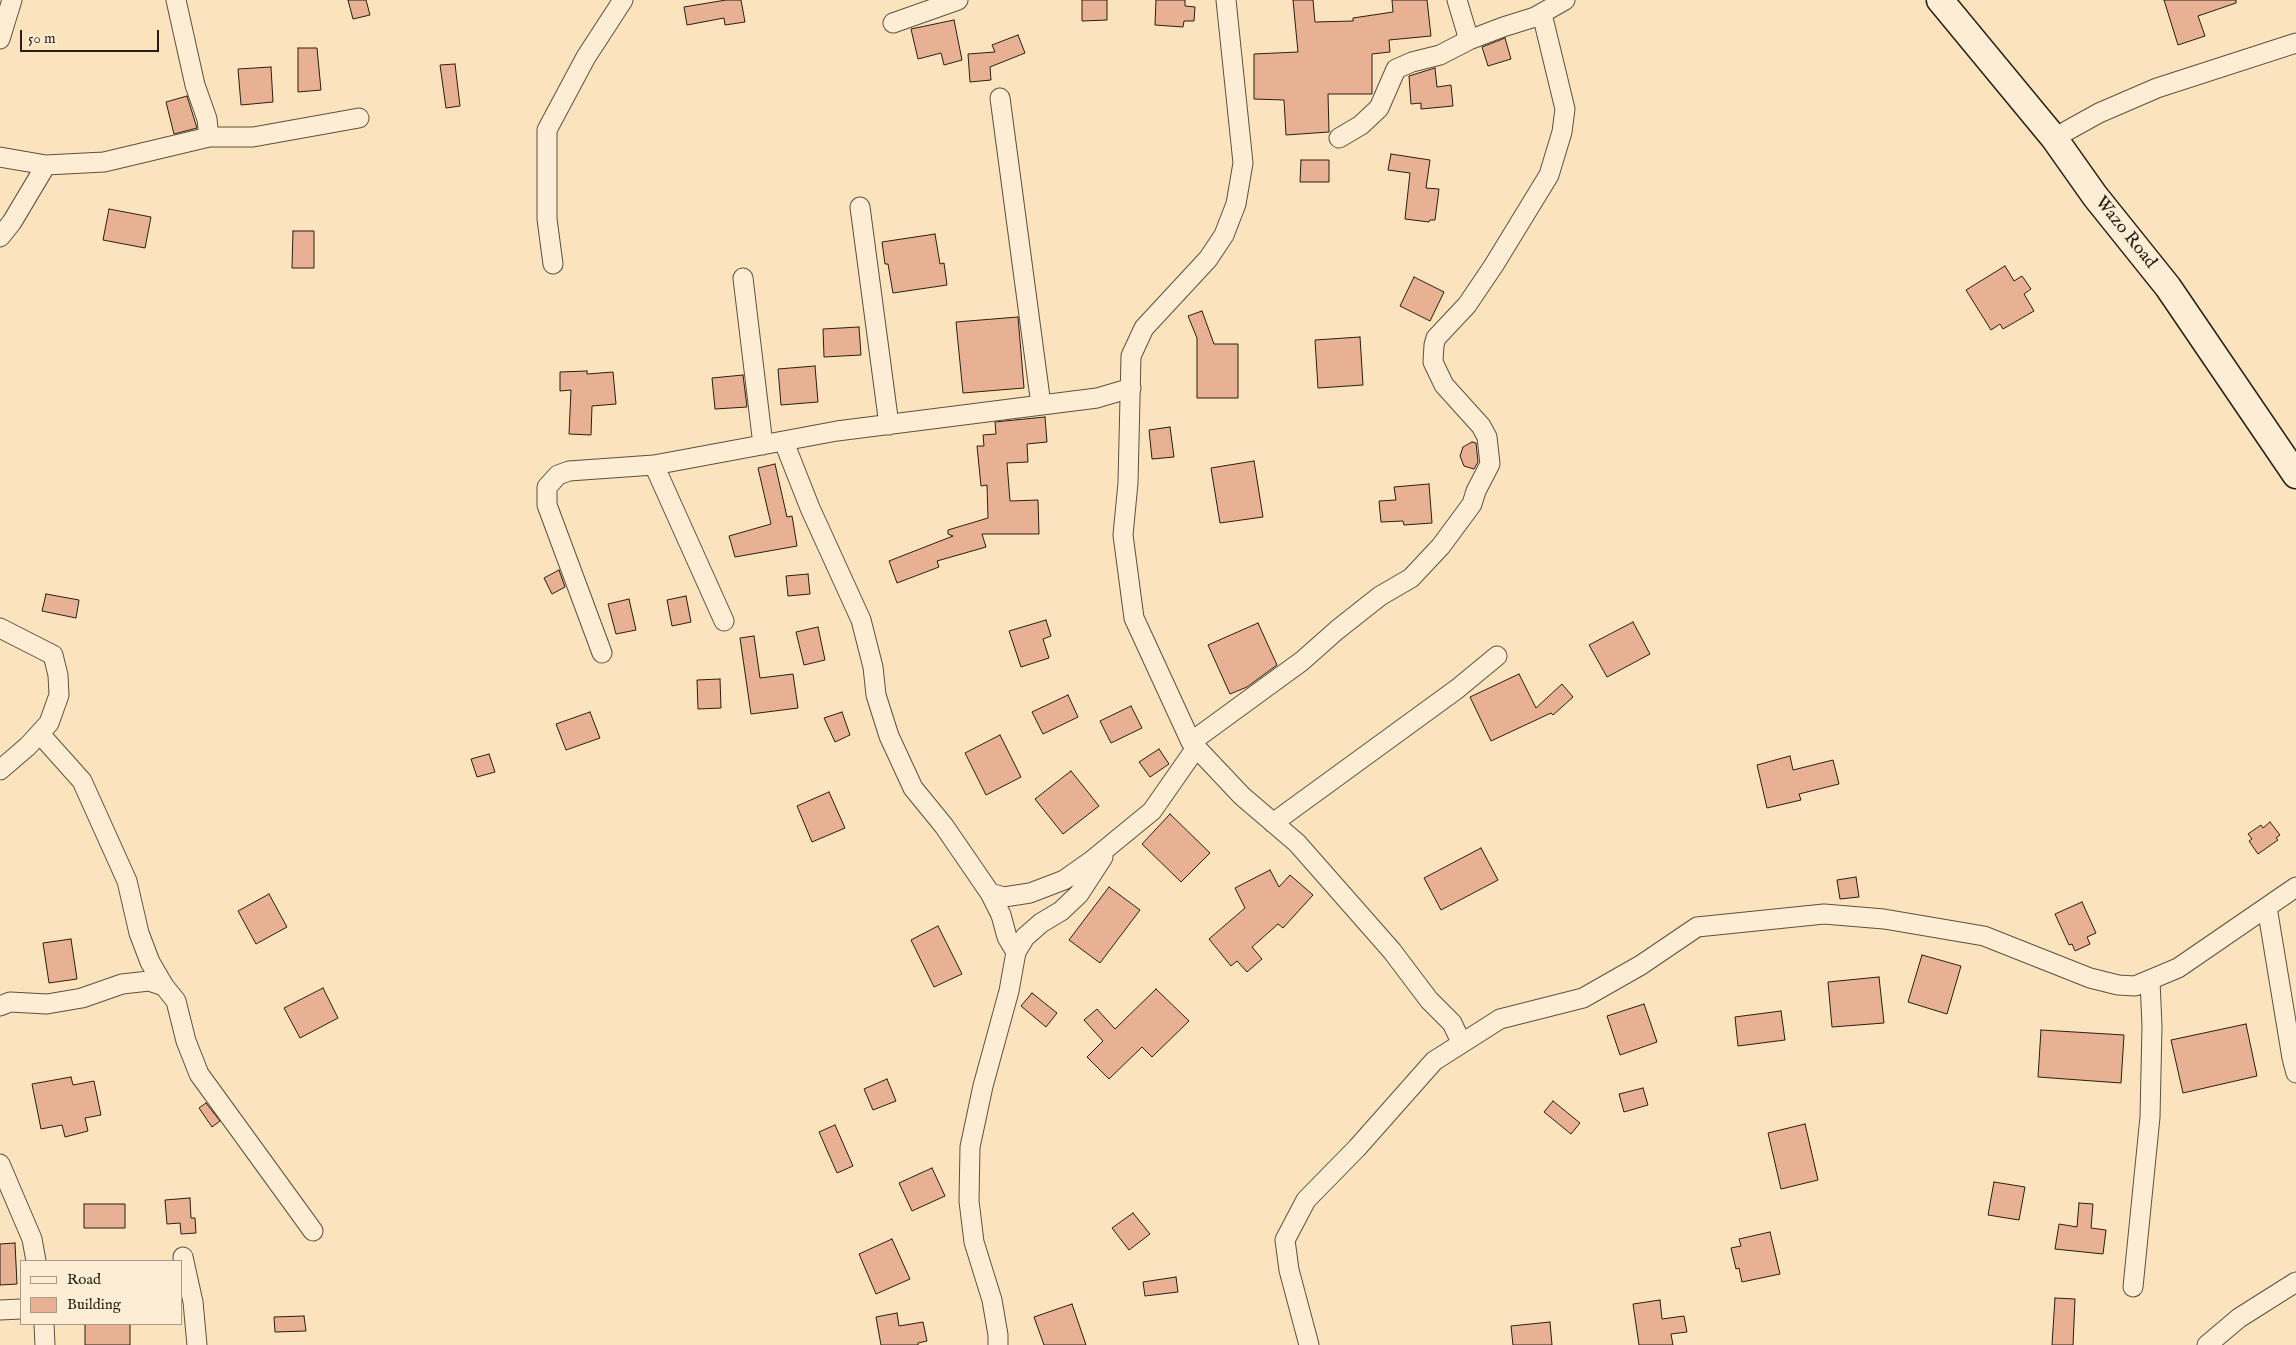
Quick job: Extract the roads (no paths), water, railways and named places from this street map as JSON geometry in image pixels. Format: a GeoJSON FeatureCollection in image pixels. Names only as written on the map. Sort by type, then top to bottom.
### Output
{"type":"FeatureCollection","features":[{"type":"Feature","properties":{"kind":"main road","name":"Wazo Road"},"geometry":{"type":"LineString","coordinates":[[1940,0],[2054,138],[2095,196],[2168,287],[2296,476]]}},
{"type":"Feature","properties":{"kind":"street"},"geometry":{"type":"LineString","coordinates":[[0,39],[12,0]]}},
{"type":"Feature","properties":{"kind":"street"},"geometry":{"type":"LineString","coordinates":[[176,0],[195,85],[207,119],[209,138]]}},
{"type":"Feature","properties":{"kind":"street"},"geometry":{"type":"LineString","coordinates":[[554,264],[547,219],[547,130],[582,66],[623,0]]}},
{"type":"Feature","properties":{"kind":"street"},"geometry":{"type":"LineString","coordinates":[[893,23],[958,0]]}},
{"type":"Feature","properties":{"kind":"street"},"geometry":{"type":"LineString","coordinates":[[1226,0],[1243,163],[1236,204],[1224,235],[1208,259],[1144,328],[1131,356],[1128,483],[1123,535],[1134,618],[1193,745],[1242,796],[1297,843],[1392,951],[1429,1000],[1452,1023],[1462,1042]]}},
{"type":"Feature","properties":{"kind":"street"},"geometry":{"type":"LineString","coordinates":[[1457,0],[1469,40]]}},
{"type":"Feature","properties":{"kind":"street"},"geometry":{"type":"LineString","coordinates":[[1339,138],[1361,126],[1379,108],[1396,69],[1412,62],[1440,55],[1469,40],[1542,14],[1565,0]]}},
{"type":"Feature","properties":{"kind":"street"},"geometry":{"type":"LineString","coordinates":[[990,893],[1004,897],[1030,893],[1064,880],[1109,847],[1152,811],[1193,745],[1302,661],[1336,630],[1380,596],[1410,578],[1441,546],[1472,504],[1476,491],[1490,464],[1487,437],[1475,419],[1444,384],[1433,362],[1434,345],[1436,338],[1467,305],[1489,273],[1549,175],[1562,132],[1566,109],[1542,14]]}},
{"type":"Feature","properties":{"kind":"street"},"geometry":{"type":"LineString","coordinates":[[2054,138],[2099,113],[2157,88],[2296,43]]}},
{"type":"Feature","properties":{"kind":"street"},"geometry":{"type":"LineString","coordinates":[[1000,98],[1041,405]]}},
{"type":"Feature","properties":{"kind":"street"},"geometry":{"type":"LineString","coordinates":[[0,157],[46,165],[104,162],[209,138],[253,137],[359,118]]}},
{"type":"Feature","properties":{"kind":"street"},"geometry":{"type":"LineString","coordinates":[[0,237],[12,222],[46,165]]}},
{"type":"Feature","properties":{"kind":"street"},"geometry":{"type":"LineString","coordinates":[[860,207],[889,425]]}},
{"type":"Feature","properties":{"kind":"street"},"geometry":{"type":"LineString","coordinates":[[743,278],[763,446]]}},
{"type":"Feature","properties":{"kind":"street"},"geometry":{"type":"LineString","coordinates":[[602,654],[546,505],[547,487],[558,475],[569,471],[654,465],[838,431],[1097,398],[1131,388]]}},
{"type":"Feature","properties":{"kind":"street"},"geometry":{"type":"LineString","coordinates":[[784,442],[810,508],[861,620],[873,667],[876,695],[889,736],[914,788],[944,826],[990,893],[1001,915],[1007,938],[1016,952]]}},
{"type":"Feature","properties":{"kind":"street"},"geometry":{"type":"LineString","coordinates":[[654,465],[724,621]]}},
{"type":"Feature","properties":{"kind":"street"},"geometry":{"type":"LineString","coordinates":[[0,628],[53,655],[58,675],[59,695],[49,723],[40,734],[0,770]]}},
{"type":"Feature","properties":{"kind":"street"},"geometry":{"type":"LineString","coordinates":[[1273,823],[1457,689],[1497,656]]}},
{"type":"Feature","properties":{"kind":"street"},"geometry":{"type":"LineString","coordinates":[[40,734],[82,781],[127,881],[139,932],[150,962],[164,986],[176,1001],[186,1041],[199,1074],[313,1231]]}},
{"type":"Feature","properties":{"kind":"street"},"geometry":{"type":"LineString","coordinates":[[998,1345],[992,1300],[974,1242],[968,1175],[970,1147],[983,1086],[1009,990],[1016,952],[1025,937],[1041,923],[1062,911],[1079,894],[1109,847]]}},
{"type":"Feature","properties":{"kind":"street"},"geometry":{"type":"LineString","coordinates":[[1309,1345],[1289,1270],[1285,1240],[1306,1200],[1357,1148],[1434,1061],[1500,1019],[1583,998],[1641,964],[1697,927],[1824,914],[1884,919],[1984,936],[2090,978],[2118,985],[2135,986],[2178,968],[2296,888]]}},
{"type":"Feature","properties":{"kind":"street"},"geometry":{"type":"LineString","coordinates":[[2267,907],[2292,1058],[2296,1072]]}},
{"type":"Feature","properties":{"kind":"street"},"geometry":{"type":"LineString","coordinates":[[0,1006],[10,1002],[47,1004],[82,998],[122,984],[149,981],[164,986]]}},
{"type":"Feature","properties":{"kind":"street"},"geometry":{"type":"LineString","coordinates":[[2133,1287],[2150,1117],[2152,1026],[2150,981]]}},
{"type":"Feature","properties":{"kind":"street"},"geometry":{"type":"LineString","coordinates":[[2,1172],[32,1239],[36,1260]]}},
{"type":"Feature","properties":{"kind":"street"},"geometry":{"type":"LineString","coordinates":[[183,1257],[193,1302],[196,1345]]}},
{"type":"Feature","properties":{"kind":"street"},"geometry":{"type":"LineString","coordinates":[[2207,1345],[2239,1318],[2296,1282]]}},
{"type":"Feature","properties":{"kind":"street"},"geometry":{"type":"LineString","coordinates":[[0,1310],[20,1308]]}},
{"type":"Feature","properties":{"kind":"street"},"geometry":{"type":"LineString","coordinates":[[44,1325],[45,1345]]}}]}
